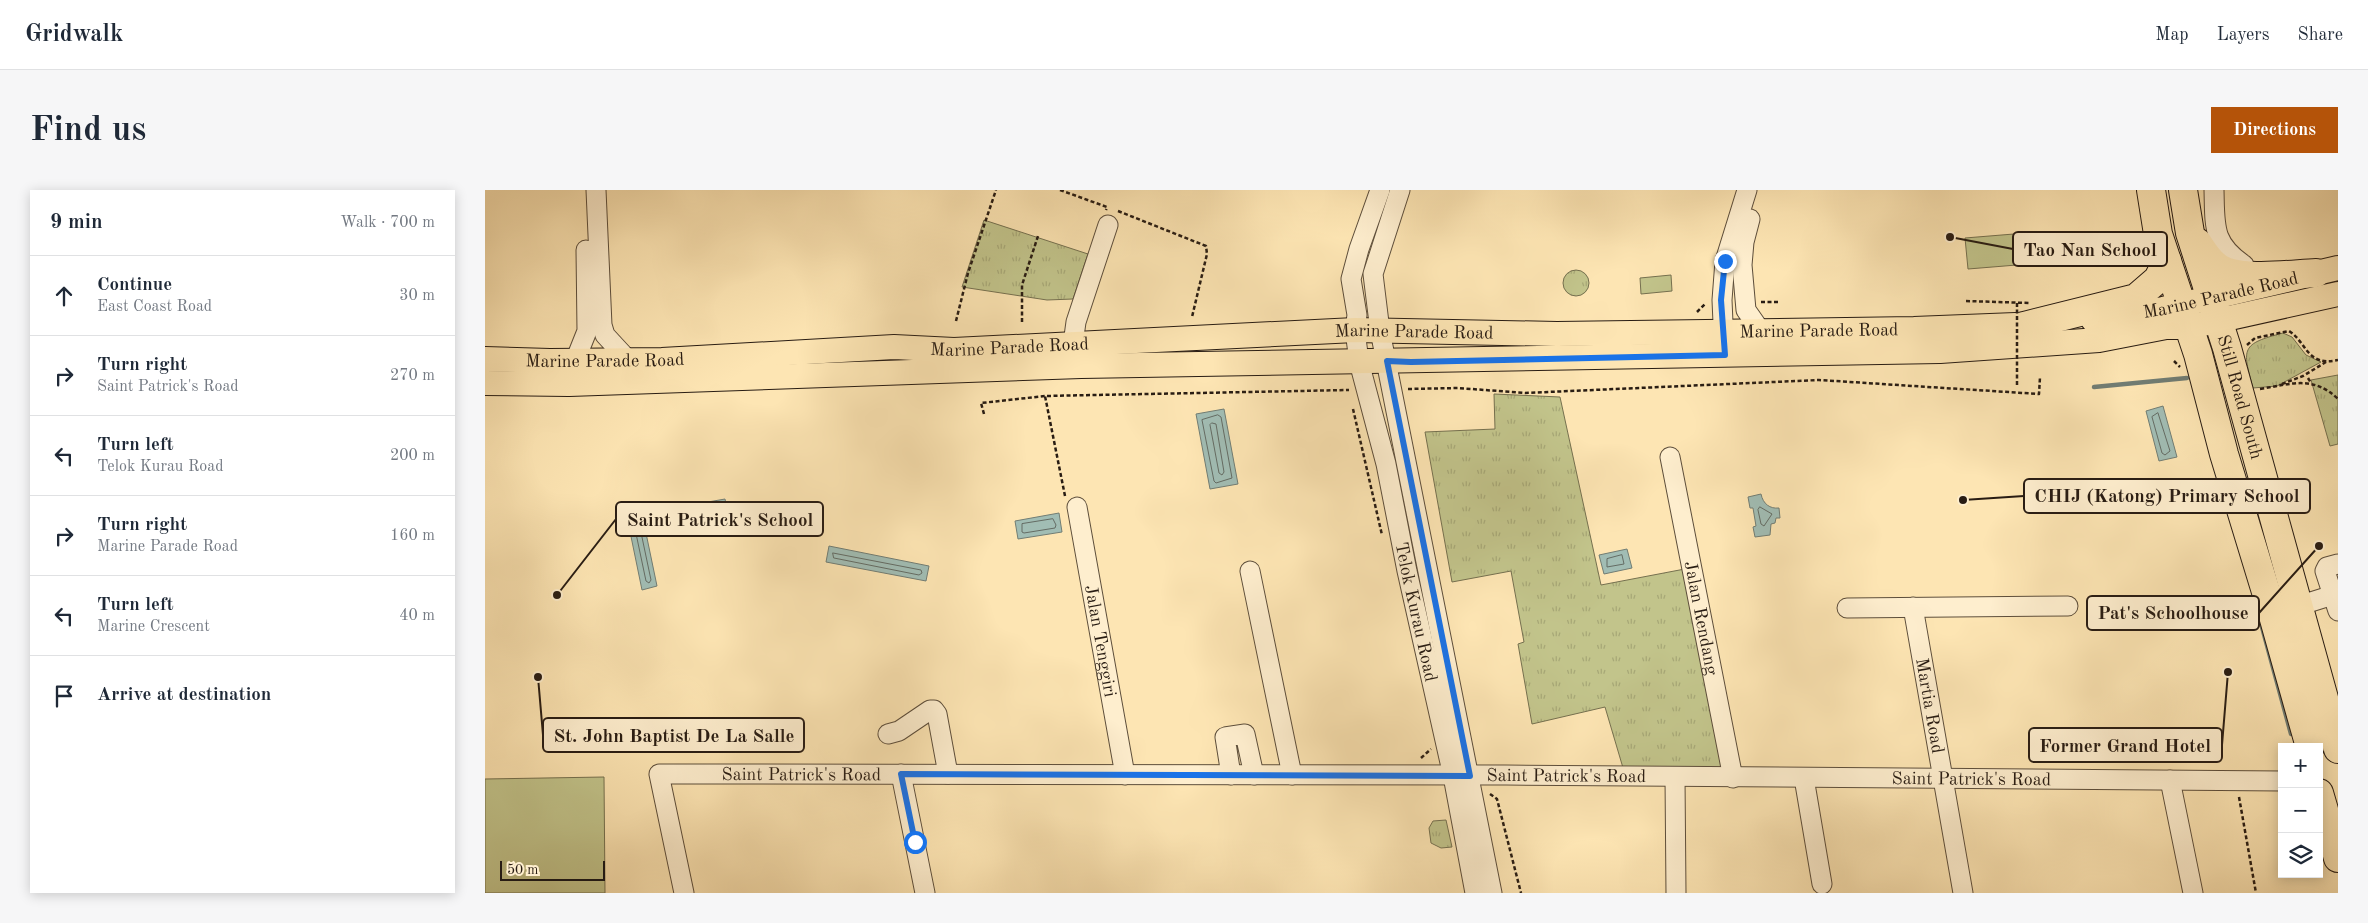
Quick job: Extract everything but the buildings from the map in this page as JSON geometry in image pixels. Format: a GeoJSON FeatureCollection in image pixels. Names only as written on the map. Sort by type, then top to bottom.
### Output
{"type":"FeatureCollection","features":[{"type":"Feature","properties":{"kind":"highway","name":"Still Road South"},"geometry":{"type":"LineString","coordinates":[[2183,190],[2190,233],[2214,309],[2338,749]]}},
{"type":"Feature","properties":{"kind":"highway","name":"Still Road South"},"geometry":{"type":"LineString","coordinates":[[2146,192],[2185,316],[2309,743]]}},
{"type":"Feature","properties":{"kind":"highway"},"geometry":{"type":"LineString","coordinates":[[2190,233],[2214,264],[2225,271],[2237,275],[2327,271]]}},
{"type":"Feature","properties":{"kind":"highway"},"geometry":{"type":"LineString","coordinates":[[2021,313],[2136,298],[2155,283],[2167,261]]}},
{"type":"Feature","properties":{"kind":"highway"},"geometry":{"type":"LineString","coordinates":[[2323,807],[2338,858]]}},
{"type":"Feature","properties":{"kind":"main road","name":"Marine Parade Road"},"geometry":{"type":"LineString","coordinates":[[485,359],[629,361],[894,347],[954,350],[1355,330],[1557,334],[1760,330],[2021,313],[2093,320],[2185,316],[2214,309],[2327,271]]}},
{"type":"Feature","properties":{"kind":"main road","name":"Marine Parade Road"},"geometry":{"type":"LineString","coordinates":[[2214,309],[2338,294]]}},
{"type":"Feature","properties":{"kind":"main road","name":"Marine Parade Road"},"geometry":{"type":"LineString","coordinates":[[485,383],[569,384],[919,371],[1387,361],[1421,362],[2008,348],[2099,340],[2167,327],[2185,316]]}},
{"type":"Feature","properties":{"kind":"street"},"geometry":{"type":"LineString","coordinates":[[575,361],[587,331],[583,190]]}},
{"type":"Feature","properties":{"kind":"street"},"geometry":{"type":"LineString","coordinates":[[596,190],[601,325],[605,335],[629,361]]}},
{"type":"Feature","properties":{"kind":"street","name":"Telok Kurau Road"},"geometry":{"type":"LineString","coordinates":[[1380,190],[1359,249],[1351,279],[1357,315],[1355,330],[1359,362],[1386,464],[1407,571],[1492,893]]}},
{"type":"Feature","properties":{"kind":"street","name":"Telok Kurau Road"},"geometry":{"type":"LineString","coordinates":[[1400,190],[1373,274],[1380,331],[1462,776],[1475,893]]}},
{"type":"Feature","properties":{"kind":"street"},"geometry":{"type":"LineString","coordinates":[[1725,355],[1721,300],[1725,261],[1747,190]]}},
{"type":"Feature","properties":{"kind":"street"},"geometry":{"type":"LineString","coordinates":[[1759,190],[1744,242],[1742,265],[1747,310],[1760,330]]}},
{"type":"Feature","properties":{"kind":"street"},"geometry":{"type":"LineString","coordinates":[[2214,190],[2215,222],[2220,242],[2228,254],[2244,265]]}},
{"type":"Feature","properties":{"kind":"street"},"geometry":{"type":"LineString","coordinates":[[1073,344],[1076,322],[1108,216]]}},
{"type":"Feature","properties":{"kind":"street","name":"Jalan Rendang"},"geometry":{"type":"LineString","coordinates":[[1669,457],[1733,778]]}},
{"type":"Feature","properties":{"kind":"street","name":"Jalan Tenggiri"},"geometry":{"type":"LineString","coordinates":[[1077,507],[1125,775]]}},
{"type":"Feature","properties":{"kind":"street"},"geometry":{"type":"LineString","coordinates":[[2298,606],[2335,603],[2325,570],[2338,564]]}},
{"type":"Feature","properties":{"kind":"street"},"geometry":{"type":"LineString","coordinates":[[1250,571],[1291,776]]}},
{"type":"Feature","properties":{"kind":"street"},"geometry":{"type":"LineString","coordinates":[[1847,608],[2068,606]]}},
{"type":"Feature","properties":{"kind":"street","name":"Martia Road"},"geometry":{"type":"LineString","coordinates":[[1913,607],[1963,893]]}},
{"type":"Feature","properties":{"kind":"street"},"geometry":{"type":"LineString","coordinates":[[888,734],[899,731],[930,710],[934,710],[937,714],[948,774]]}},
{"type":"Feature","properties":{"kind":"street"},"geometry":{"type":"LineString","coordinates":[[1231,775],[1225,737],[1245,734],[1254,775]]}},
{"type":"Feature","properties":{"kind":"street","name":"Saint Patrick's Road"},"geometry":{"type":"LineString","coordinates":[[684,893],[665,774],[1254,775],[2278,781]]}},
{"type":"Feature","properties":{"kind":"street"},"geometry":{"type":"LineString","coordinates":[[901,774],[925,893]]}},
{"type":"Feature","properties":{"kind":"street"},"geometry":{"type":"LineString","coordinates":[[1675,777],[1676,893]]}},
{"type":"Feature","properties":{"kind":"street"},"geometry":{"type":"LineString","coordinates":[[1804,778],[1822,884]]}},
{"type":"Feature","properties":{"kind":"street"},"geometry":{"type":"LineString","coordinates":[[2170,780],[2193,893]]}},
{"type":"Feature","properties":{"kind":"path"},"geometry":{"type":"LineString","coordinates":[[956,321],[968,274],[996,190]]}},
{"type":"Feature","properties":{"kind":"path"},"geometry":{"type":"LineString","coordinates":[[1108,216],[1206,246],[1207,254],[1193,317]]}},
{"type":"Feature","properties":{"kind":"path"},"geometry":{"type":"LineString","coordinates":[[1022,322],[1022,285],[1039,236]]}},
{"type":"Feature","properties":{"kind":"path"},"geometry":{"type":"LineString","coordinates":[[2017,385],[2021,313]]}},
{"type":"Feature","properties":{"kind":"path"},"geometry":{"type":"LineString","coordinates":[[2244,349],[2252,341],[2264,336],[2289,331],[2305,351],[2317,359],[2327,361],[2338,360]]}},
{"type":"Feature","properties":{"kind":"path"},"geometry":{"type":"LineString","coordinates":[[2277,386],[2303,376],[2327,361]]}},
{"type":"Feature","properties":{"kind":"path"},"geometry":{"type":"LineString","coordinates":[[1391,389],[1458,388],[1525,393],[1819,380],[2039,394],[2040,377]]}},
{"type":"Feature","properties":{"kind":"path"},"geometry":{"type":"LineString","coordinates":[[2308,378],[2311,383]]}},
{"type":"Feature","properties":{"kind":"path"},"geometry":{"type":"LineString","coordinates":[[2259,389],[2311,383],[2324,387],[2338,399]]}},
{"type":"Feature","properties":{"kind":"path"},"geometry":{"type":"LineString","coordinates":[[984,414],[981,403],[1045,396],[1349,390]]}},
{"type":"Feature","properties":{"kind":"path"},"geometry":{"type":"LineString","coordinates":[[1045,396],[1068,511],[1077,507]]}},
{"type":"Feature","properties":{"kind":"path"},"geometry":{"type":"LineString","coordinates":[[2236,781],[2256,893]]}},
{"type":"Feature","properties":{"kind":"green space"},"geometry":{"type":"Polygon","coordinates":[[[984,220],[1088,254],[1073,299],[1047,300],[962,287],[984,220]]]}},
{"type":"Feature","properties":{"kind":"green space"},"geometry":{"type":"Polygon","coordinates":[[[2026,233],[2029,264],[1968,269],[1965,238],[2026,233]]]}},
{"type":"Feature","properties":{"kind":"green space"},"geometry":{"type":"Polygon","coordinates":[[[1576,270],[1585,274],[1589,283],[1585,292],[1576,296],[1567,292],[1563,283],[1567,274],[1576,270]]]}},
{"type":"Feature","properties":{"kind":"green space"},"geometry":{"type":"Polygon","coordinates":[[[1671,275],[1672,291],[1641,294],[1640,278],[1671,275]]]}},
{"type":"Feature","properties":{"kind":"green space"},"geometry":{"type":"Polygon","coordinates":[[[2283,333],[2292,337],[2306,355],[2321,362],[2277,386],[2253,388],[2247,364],[2248,350],[2259,341],[2283,333]]]}},
{"type":"Feature","properties":{"kind":"green space"},"geometry":{"type":"Polygon","coordinates":[[[2338,375],[2338,444],[2330,446],[2311,380],[2338,375]]]}},
{"type":"Feature","properties":{"kind":"green space"},"geometry":{"type":"Polygon","coordinates":[[[1494,394],[1560,397],[1601,585],[1690,568],[1730,774],[1626,778],[1605,707],[1532,724],[1518,644],[1524,642],[1511,571],[1452,582],[1425,432],[1495,429],[1494,394]]]}},
{"type":"Feature","properties":{"kind":"green space"},"geometry":{"type":"Polygon","coordinates":[[[604,777],[605,893],[485,893],[485,779],[604,777]]]}},
{"type":"Feature","properties":{"kind":"green space"},"geometry":{"type":"Polygon","coordinates":[[[1446,820],[1452,847],[1441,848],[1431,843],[1429,828],[1433,821],[1446,820]]]}},
{"type":"Feature","properties":{"kind":"water"},"geometry":{"type":"Polygon","coordinates":[[[2163,406],[2177,457],[2159,461],[2146,411],[2163,406]]]}},
{"type":"Feature","properties":{"kind":"water"},"geometry":{"type":"Polygon","coordinates":[[[1224,409],[1238,484],[1210,489],[1196,414],[1224,409]]]}},
{"type":"Feature","properties":{"kind":"water"},"geometry":{"type":"Polygon","coordinates":[[[1761,494],[1763,501],[1767,505],[1779,508],[1780,518],[1776,518],[1775,523],[1771,524],[1770,535],[1755,537],[1753,527],[1756,526],[1753,508],[1750,508],[1748,497],[1761,494]]]}},
{"type":"Feature","properties":{"kind":"water"},"geometry":{"type":"Polygon","coordinates":[[[725,499],[729,518],[661,531],[657,511],[725,499]]]}},
{"type":"Feature","properties":{"kind":"water"},"geometry":{"type":"Polygon","coordinates":[[[1059,513],[1062,532],[1018,539],[1015,521],[1059,513]]]}},
{"type":"Feature","properties":{"kind":"water"},"geometry":{"type":"Polygon","coordinates":[[[642,514],[657,586],[642,590],[627,517],[642,514]]]}},
{"type":"Feature","properties":{"kind":"water"},"geometry":{"type":"Polygon","coordinates":[[[829,546],[929,566],[926,581],[826,562],[829,546]]]}},
{"type":"Feature","properties":{"kind":"water"},"geometry":{"type":"Polygon","coordinates":[[[1627,549],[1632,568],[1604,574],[1599,555],[1627,549]]]}},
{"type":"Feature","properties":{"kind":"waterway"},"geometry":{"type":"LineString","coordinates":[[2094,387],[2187,378]]}},
{"type":"Feature","properties":{"kind":"waterway"},"geometry":{"type":"LineString","coordinates":[[2259,616],[2291,734]]}},
{"type":"Feature","properties":{"kind":"place","name":"Tao Nan School"},"geometry":{"type":"Point","coordinates":[1950,237]}},
{"type":"Feature","properties":{"kind":"place","name":"CHIJ (Katong) Primary School"},"geometry":{"type":"Point","coordinates":[1963,500]}},
{"type":"Feature","properties":{"kind":"place","name":"Pat's Schoolhouse"},"geometry":{"type":"Point","coordinates":[2319,546]}},
{"type":"Feature","properties":{"kind":"place","name":"Saint Patrick's School"},"geometry":{"type":"Point","coordinates":[557,595]}},
{"type":"Feature","properties":{"kind":"place","name":"Former Grand Hotel"},"geometry":{"type":"Point","coordinates":[2228,672]}},
{"type":"Feature","properties":{"kind":"place","name":"St. John Baptist De La Salle"},"geometry":{"type":"Point","coordinates":[538,677]}},
{"type":"Feature","properties":{"kind":"route"},"geometry":{"type":"LineString","coordinates":[[915,842],[901,774],[1470,776],[1387,361],[1725,355],[1721,300],[1725,261]]}}]}
